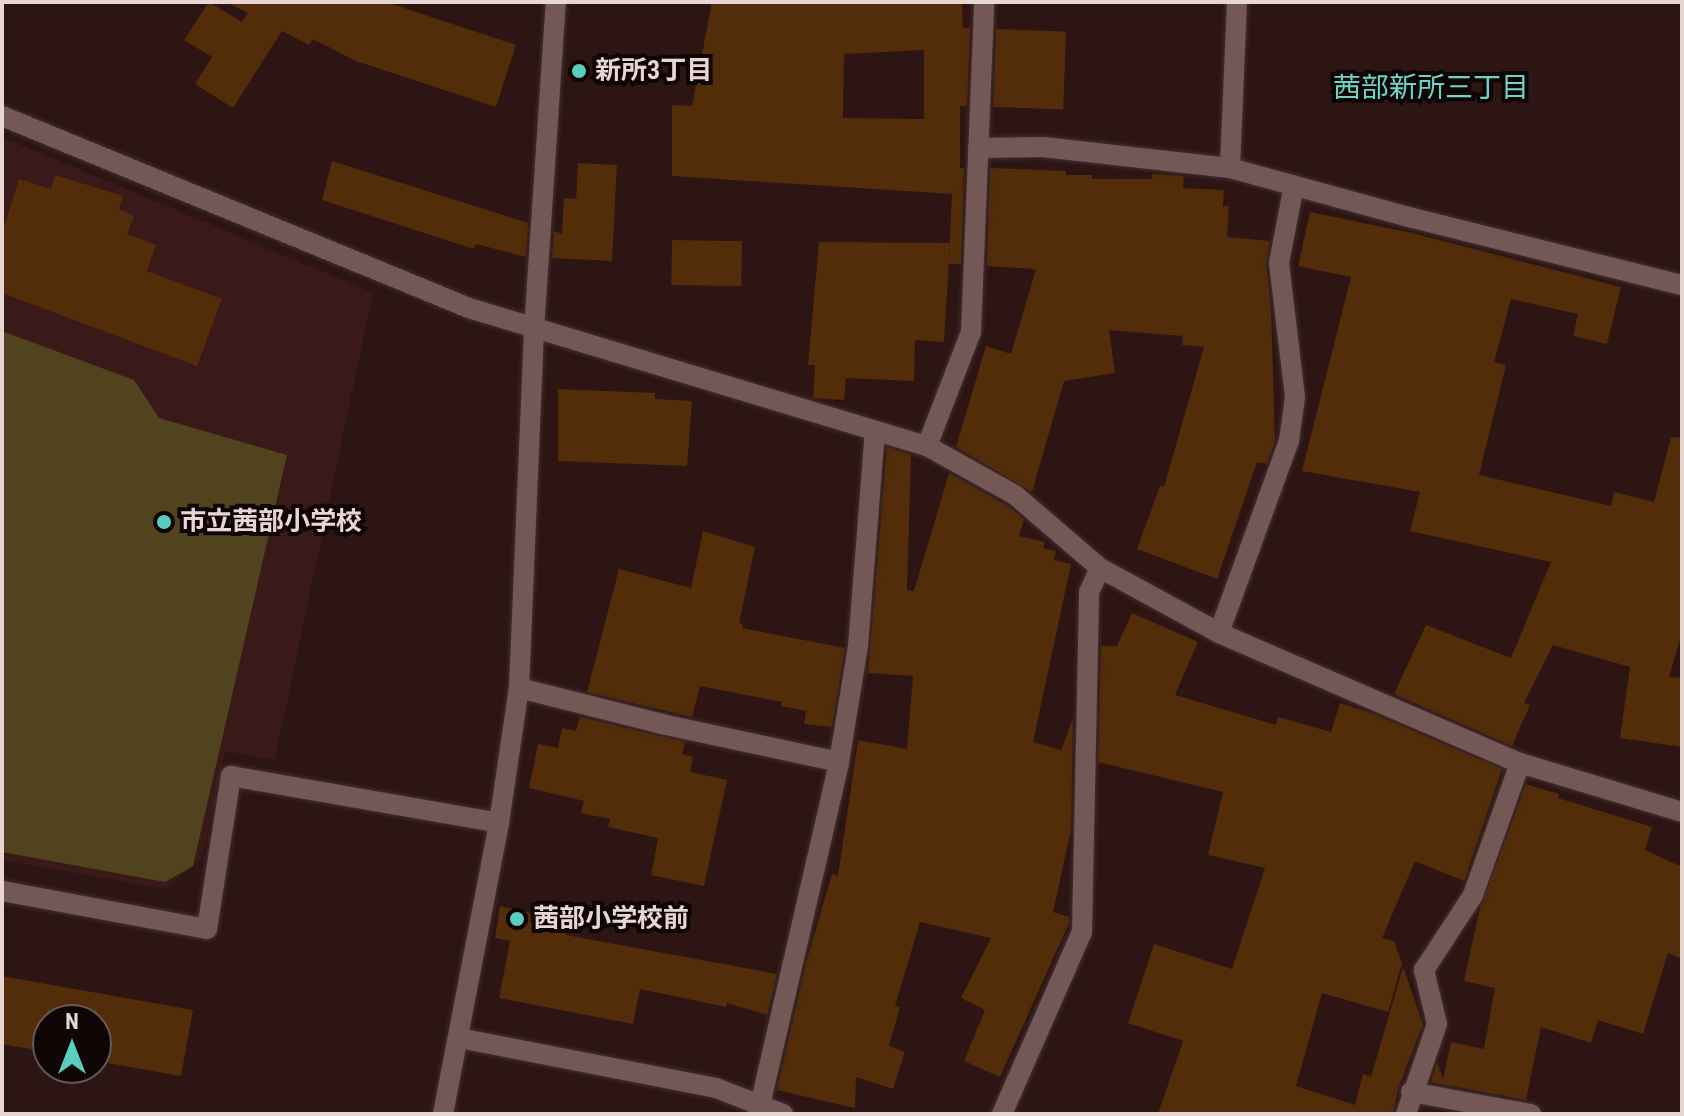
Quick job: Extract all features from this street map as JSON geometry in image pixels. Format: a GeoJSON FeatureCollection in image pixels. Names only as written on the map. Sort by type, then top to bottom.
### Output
{"type":"FeatureCollection","features":[{"type":"Feature","properties":{"kind":"street"},"geometry":{"type":"LineString","coordinates":[[443,1114],[499,823],[519,688],[534,330],[556,2]]}},
{"type":"Feature","properties":{"kind":"street"},"geometry":{"type":"LineString","coordinates":[[927,446],[971,332],[984,2]]}},
{"type":"Feature","properties":{"kind":"street"},"geometry":{"type":"LineString","coordinates":[[1230,168],[1237,2]]}},
{"type":"Feature","properties":{"kind":"street"},"geometry":{"type":"LineString","coordinates":[[2,116],[469,308],[927,446],[1015,495],[1100,568],[1219,633],[1520,763],[1682,812]]}},
{"type":"Feature","properties":{"kind":"street"},"geometry":{"type":"LineString","coordinates":[[978,148],[1043,147],[1230,168],[1682,285]]}},
{"type":"Feature","properties":{"kind":"street"},"geometry":{"type":"LineString","coordinates":[[1219,633],[1289,441],[1295,397],[1279,263],[1294,185]]}},
{"type":"Feature","properties":{"kind":"street"},"geometry":{"type":"LineString","coordinates":[[759,1108],[839,762],[858,646],[875,431]]}},
{"type":"Feature","properties":{"kind":"street"},"geometry":{"type":"LineString","coordinates":[[1002,1114],[1082,932],[1089,592],[1100,568]]}},
{"type":"Feature","properties":{"kind":"street"},"geometry":{"type":"LineString","coordinates":[[519,688],[662,724],[839,762]]}},
{"type":"Feature","properties":{"kind":"street"},"geometry":{"type":"LineString","coordinates":[[1406,1114],[1411,1092],[1437,1024],[1424,970],[1473,895],[1520,763]]}},
{"type":"Feature","properties":{"kind":"street"},"geometry":{"type":"LineString","coordinates":[[2,891],[207,929],[231,776],[499,823]]}},
{"type":"Feature","properties":{"kind":"street"},"geometry":{"type":"LineString","coordinates":[[459,1038],[716,1088],[759,1108],[783,1114]]}},
{"type":"Feature","properties":{"kind":"street"},"geometry":{"type":"LineString","coordinates":[[1411,1092],[1531,1114]]}},
{"type":"Feature","properties":{"kind":"shaded area","name":"市立茜部小学校"},"geometry":{"type":"Polygon","coordinates":[[[2,137],[373,293],[275,760],[225,751],[202,858],[165,889],[2,860],[2,137]]]}},
{"type":"Feature","properties":{"kind":"shaded area"},"geometry":{"type":"Polygon","coordinates":[[[2,331],[134,380],[159,418],[287,455],[193,866],[165,882],[2,852],[2,331]]]}},
{"type":"Feature","properties":{"kind":"building"},"geometry":{"type":"Polygon","coordinates":[[[209,2],[242,22],[248,13],[226,2],[386,2],[516,45],[496,107],[356,61],[313,39],[309,45],[282,31],[233,108],[195,84],[212,57],[184,40],[209,2]]]}},
{"type":"Feature","properties":{"kind":"building"},"geometry":{"type":"Polygon","coordinates":[[[712,2],[962,2],[963,28],[970,28],[967,106],[960,106],[960,168],[964,168],[961,264],[949,264],[952,194],[672,176],[672,105],[692,106],[712,2]],[[924,50],[844,54],[843,118],[924,119],[924,50]]]}},
{"type":"Feature","properties":{"kind":"building"},"geometry":{"type":"Polygon","coordinates":[[[996,29],[1066,31],[1063,109],[993,107],[996,29]]]}},
{"type":"Feature","properties":{"kind":"building"},"geometry":{"type":"Polygon","coordinates":[[[332,161],[528,223],[526,257],[476,244],[474,249],[322,200],[332,161]]]}},
{"type":"Feature","properties":{"kind":"building"},"geometry":{"type":"Polygon","coordinates":[[[578,163],[617,165],[612,261],[552,258],[554,231],[562,234],[564,198],[576,199],[578,163]]]}},
{"type":"Feature","properties":{"kind":"building"},"geometry":{"type":"Polygon","coordinates":[[[990,168],[1066,171],[1066,175],[1092,175],[1092,179],[1152,179],[1152,174],[1184,176],[1183,188],[1224,190],[1223,206],[1229,206],[1227,237],[1270,241],[1266,264],[1271,307],[1275,441],[1267,464],[1257,462],[1217,579],[1137,549],[1160,486],[1164,487],[1204,347],[1182,345],[1183,336],[1109,330],[1115,373],[1064,381],[1032,492],[956,447],[986,346],[1011,354],[1036,269],[987,266],[990,168]]]}},
{"type":"Feature","properties":{"kind":"building"},"geometry":{"type":"Polygon","coordinates":[[[55,175],[123,196],[119,209],[134,216],[127,234],[156,245],[147,271],[222,299],[197,366],[2,293],[2,234],[19,179],[51,189],[55,175]]]}},
{"type":"Feature","properties":{"kind":"building"},"geometry":{"type":"Polygon","coordinates":[[[1310,212],[1412,233],[1621,287],[1607,344],[1573,336],[1578,314],[1511,299],[1494,362],[1506,365],[1479,475],[1611,506],[1614,492],[1654,502],[1671,437],[1682,438],[1682,633],[1669,677],[1682,678],[1682,747],[1620,738],[1630,667],[1553,645],[1524,703],[1530,705],[1512,746],[1394,694],[1426,625],[1511,658],[1551,562],[1410,531],[1420,492],[1302,471],[1351,277],[1298,266],[1310,212]]]}},
{"type":"Feature","properties":{"kind":"building"},"geometry":{"type":"Polygon","coordinates":[[[672,240],[742,241],[741,286],[671,285],[672,240]]]}},
{"type":"Feature","properties":{"kind":"building"},"geometry":{"type":"Polygon","coordinates":[[[819,242],[950,243],[944,342],[915,340],[914,381],[846,378],[844,400],[813,398],[815,365],[808,365],[819,242]]]}},
{"type":"Feature","properties":{"kind":"building"},"geometry":{"type":"Polygon","coordinates":[[[558,389],[655,393],[655,399],[692,401],[687,466],[558,461],[558,389]]]}},
{"type":"Feature","properties":{"kind":"building"},"geometry":{"type":"Polygon","coordinates":[[[887,447],[911,455],[907,590],[914,591],[949,473],[1008,506],[1024,519],[1019,536],[1045,542],[1043,548],[1056,551],[1054,560],[1071,564],[1033,742],[1061,750],[1073,718],[1071,830],[1053,912],[1069,917],[1069,923],[1000,1077],[964,1061],[985,1010],[961,998],[991,938],[920,922],[895,1006],[900,1007],[889,1046],[905,1052],[893,1089],[856,1077],[855,1108],[777,1090],[806,963],[832,874],[838,876],[858,740],[907,749],[913,676],[868,673],[887,447]]]}},
{"type":"Feature","properties":{"kind":"building"},"geometry":{"type":"Polygon","coordinates":[[[703,531],[755,547],[739,623],[743,624],[742,628],[845,648],[832,727],[804,724],[806,711],[781,706],[782,702],[700,686],[692,717],[587,692],[619,569],[691,588],[703,531]]]}},
{"type":"Feature","properties":{"kind":"building"},"geometry":{"type":"Polygon","coordinates":[[[1132,613],[1198,642],[1175,695],[1276,725],[1278,717],[1331,732],[1340,703],[1374,714],[1502,769],[1464,881],[1415,861],[1382,938],[1394,941],[1402,963],[1388,1012],[1322,993],[1296,1086],[1355,1105],[1363,1074],[1371,1077],[1403,967],[1423,1024],[1398,1089],[1393,1114],[1158,1114],[1183,1041],[1128,1023],[1154,944],[1232,969],[1265,868],[1208,855],[1223,792],[1098,762],[1101,646],[1117,646],[1132,613]]]}},
{"type":"Feature","properties":{"kind":"building"},"geometry":{"type":"Polygon","coordinates":[[[580,717],[685,742],[682,754],[693,757],[690,772],[727,780],[704,886],[651,875],[658,838],[608,827],[610,819],[581,813],[584,801],[529,788],[538,744],[558,748],[562,728],[576,731],[580,717]]]}},
{"type":"Feature","properties":{"kind":"building"},"geometry":{"type":"Polygon","coordinates":[[[1526,784],[1559,794],[1558,798],[1652,827],[1645,850],[1682,867],[1682,959],[1668,953],[1643,1034],[1598,1020],[1591,1043],[1541,1027],[1526,1100],[1431,1082],[1437,1063],[1443,1079],[1451,1042],[1484,1049],[1495,988],[1464,981],[1480,908],[1526,784]]]}},
{"type":"Feature","properties":{"kind":"building"},"geometry":{"type":"Polygon","coordinates":[[[500,906],[569,921],[566,935],[777,974],[767,1015],[727,1003],[726,1007],[640,989],[633,1024],[499,998],[510,941],[495,938],[500,906]]]}},
{"type":"Feature","properties":{"kind":"building"},"geometry":{"type":"Polygon","coordinates":[[[2,976],[193,1010],[181,1076],[112,1064],[112,1004],[32,1004],[32,1049],[2,1044],[2,976]]]}},
{"type":"Feature","properties":{"kind":"place","name":"新所3丁目"},"geometry":{"type":"Point","coordinates":[579,71]}},
{"type":"Feature","properties":{"kind":"place","name":"市立茜部小学校"},"geometry":{"type":"Point","coordinates":[164,522]}},
{"type":"Feature","properties":{"kind":"place","name":"茜部小学校前"},"geometry":{"type":"Point","coordinates":[517,919]}},
{"type":"Feature","properties":{"kind":"district","name":"茜部新所三丁目"},"geometry":{"type":"Point","coordinates":[1431,88]}}]}
